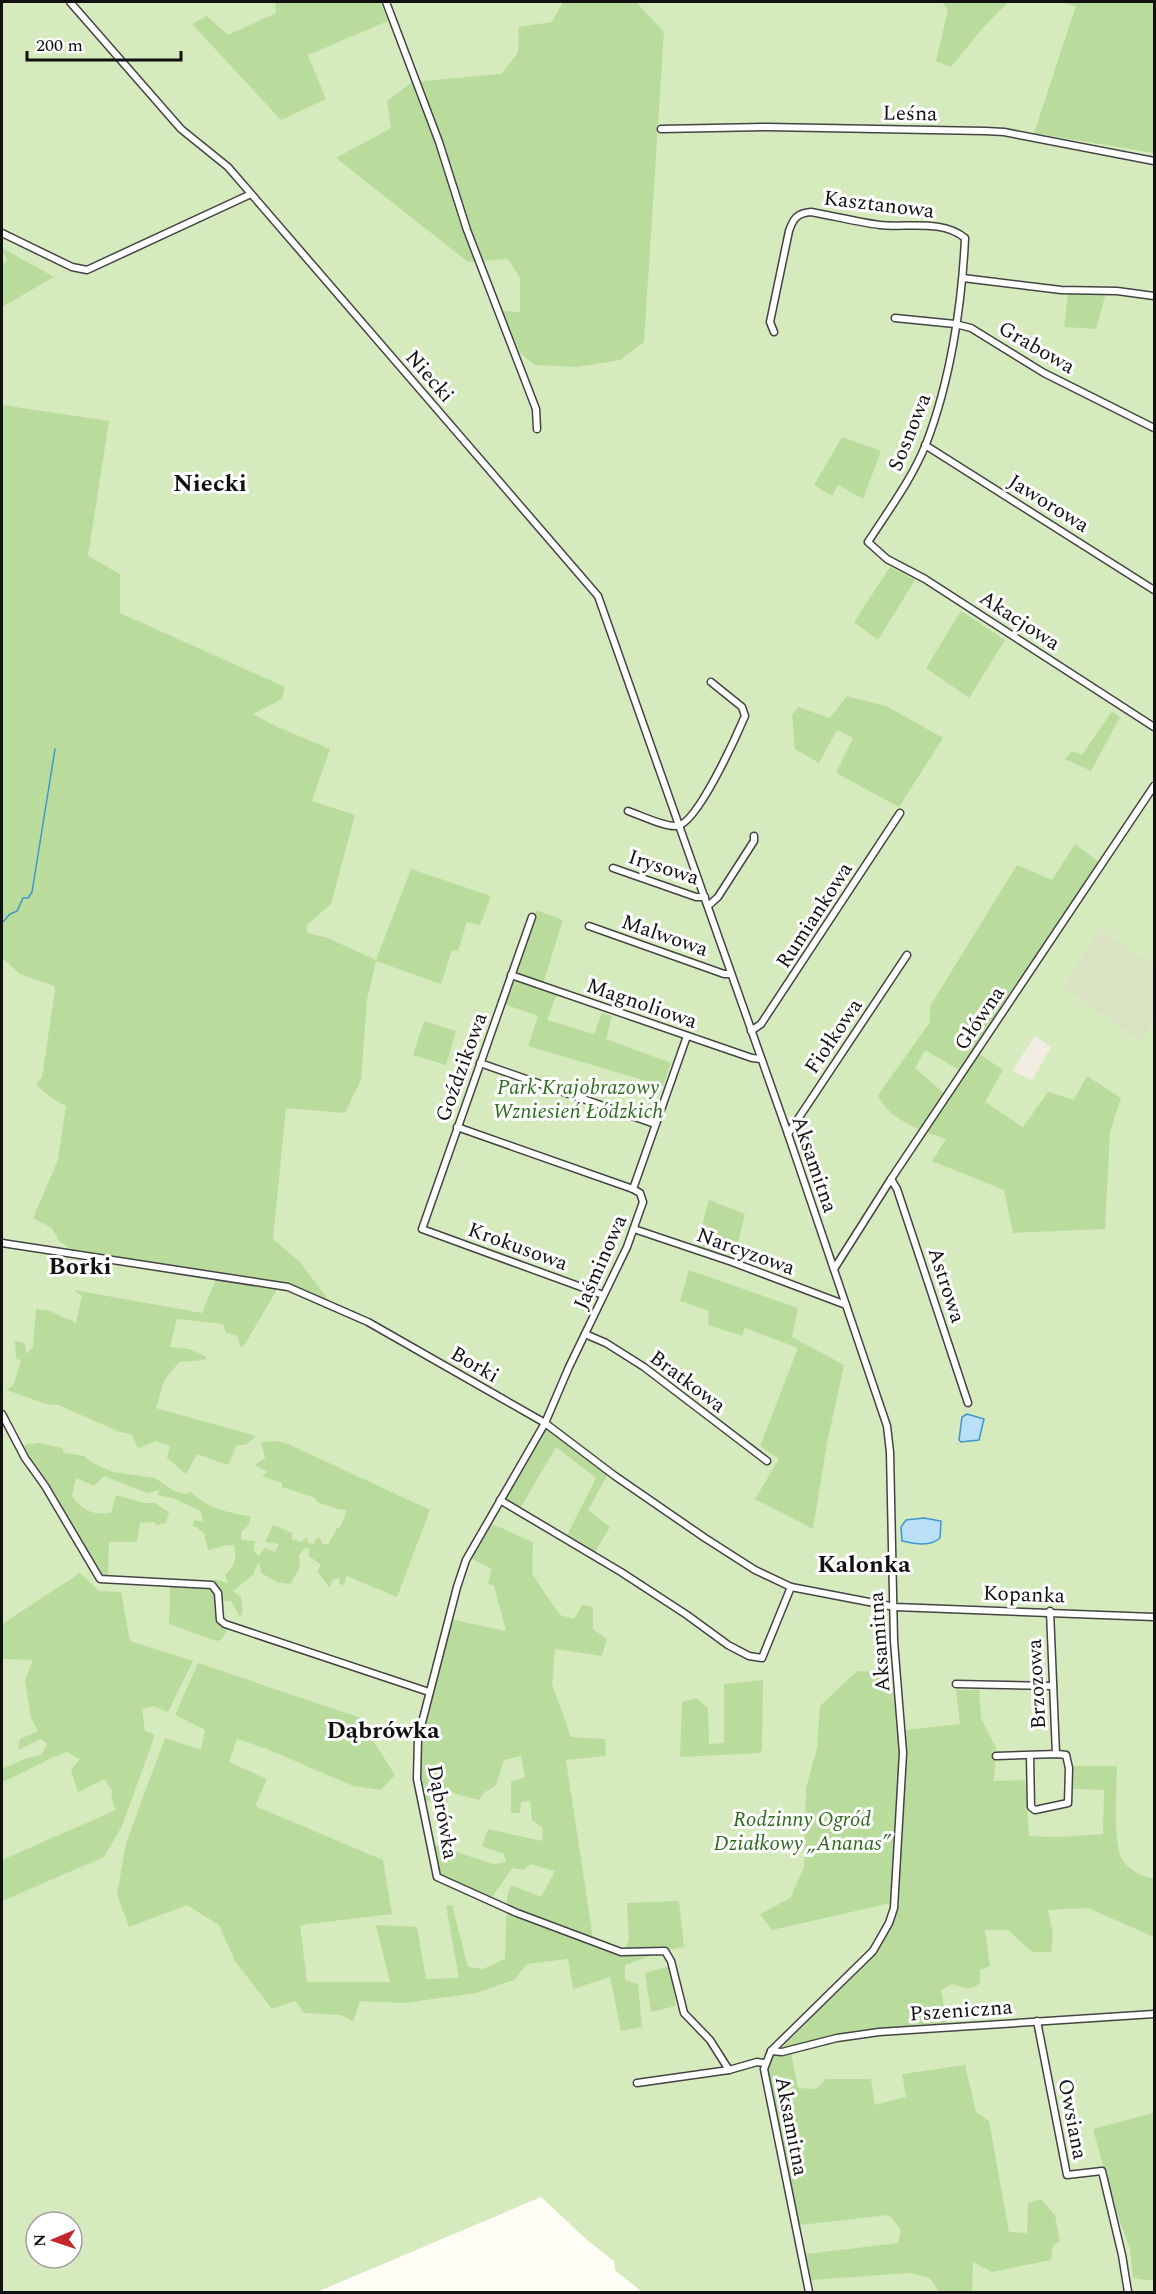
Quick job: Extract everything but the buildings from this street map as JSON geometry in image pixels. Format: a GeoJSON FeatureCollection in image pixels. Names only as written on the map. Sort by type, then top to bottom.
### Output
{"type":"FeatureCollection","features":[{"type":"Feature","properties":{"kind":"street","name":"Niecki"},"geometry":{"type":"LineString","coordinates":[[70,2],[181,129],[228,167],[594,590],[601,602],[679,825]]}},
{"type":"Feature","properties":{"kind":"street"},"geometry":{"type":"LineString","coordinates":[[386,2],[439,142],[467,230],[536,410],[537,429]]}},
{"type":"Feature","properties":{"kind":"street","name":"Leśna"},"geometry":{"type":"LineString","coordinates":[[661,129],[768,128],[1004,132],[1155,161]]}},
{"type":"Feature","properties":{"kind":"street"},"geometry":{"type":"LineString","coordinates":[[2,233],[72,267],[87,270],[251,194]]}},
{"type":"Feature","properties":{"kind":"street","name":"Kasztanowa"},"geometry":{"type":"LineString","coordinates":[[774,332],[770,322],[789,231],[792,222],[800,214],[811,212],[876,225],[930,226],[955,230],[965,238],[963,278],[955,324]]}},
{"type":"Feature","properties":{"kind":"street"},"geometry":{"type":"LineString","coordinates":[[963,278],[1061,290],[1117,291],[1155,296]]}},
{"type":"Feature","properties":{"kind":"street","name":"Grabowa"},"geometry":{"type":"LineString","coordinates":[[895,318],[955,324],[971,328],[1044,373],[1155,428]]}},
{"type":"Feature","properties":{"kind":"street","name":"Sosnowa"},"geometry":{"type":"LineString","coordinates":[[867,542],[904,488],[925,445],[948,372],[955,324]]}},
{"type":"Feature","properties":{"kind":"street","name":"Jaworowa"},"geometry":{"type":"LineString","coordinates":[[925,445],[1155,590]]}},
{"type":"Feature","properties":{"kind":"street","name":"Akacjowa"},"geometry":{"type":"LineString","coordinates":[[867,542],[887,559],[926,579],[1155,727]]}},
{"type":"Feature","properties":{"kind":"street"},"geometry":{"type":"LineString","coordinates":[[628,811],[670,825],[679,825],[689,819],[712,783],[745,716],[742,707],[711,682]]}},
{"type":"Feature","properties":{"kind":"street","name":"Główna"},"geometry":{"type":"LineString","coordinates":[[834,1270],[891,1179],[1155,786]]}},
{"type":"Feature","properties":{"kind":"street","name":"Rumiankowa"},"geometry":{"type":"LineString","coordinates":[[751,1031],[761,1024],[900,813]]}},
{"type":"Feature","properties":{"kind":"street","name":"Aksamitna"},"geometry":{"type":"LineString","coordinates":[[679,825],[788,1134],[888,1430],[893,1606],[903,1753],[893,1912],[873,1951],[771,2051],[764,2063],[765,2084],[809,2292]]}},
{"type":"Feature","properties":{"kind":"street"},"geometry":{"type":"LineString","coordinates":[[708,906],[718,897],[754,841],[754,836]]}},
{"type":"Feature","properties":{"kind":"street","name":"Irysowa"},"geometry":{"type":"LineString","coordinates":[[613,868],[696,897],[705,897]]}},
{"type":"Feature","properties":{"kind":"street","name":"Goździkowa"},"geometry":{"type":"LineString","coordinates":[[422,1229],[532,917]]}},
{"type":"Feature","properties":{"kind":"street","name":"Malwowa"},"geometry":{"type":"LineString","coordinates":[[589,926],[724,974],[731,974]]}},
{"type":"Feature","properties":{"kind":"street","name":"Fiołkowa"},"geometry":{"type":"LineString","coordinates":[[788,1134],[907,955]]}},
{"type":"Feature","properties":{"kind":"street","name":"Magnoliowa"},"geometry":{"type":"LineString","coordinates":[[511,975],[752,1059],[761,1059]]}},
{"type":"Feature","properties":{"kind":"street","name":"Jaśminowa"},"geometry":{"type":"LineString","coordinates":[[585,1334],[634,1229],[643,1202],[640,1193],[633,1189],[687,1036]]}},
{"type":"Feature","properties":{"kind":"street"},"geometry":{"type":"LineString","coordinates":[[480,1064],[656,1124]]}},
{"type":"Feature","properties":{"kind":"street"},"geometry":{"type":"LineString","coordinates":[[458,1127],[633,1189]]}},
{"type":"Feature","properties":{"kind":"street","name":"Astrowa"},"geometry":{"type":"LineString","coordinates":[[891,1179],[897,1189],[968,1403]]}},
{"type":"Feature","properties":{"kind":"street","name":"Krokusowa"},"geometry":{"type":"LineString","coordinates":[[422,1229],[603,1295]]}},
{"type":"Feature","properties":{"kind":"street","name":"Narcyzowa"},"geometry":{"type":"LineString","coordinates":[[634,1229],[732,1262],[846,1305]]}},
{"type":"Feature","properties":{"kind":"street","name":"Borki"},"geometry":{"type":"LineString","coordinates":[[2,1243],[288,1287],[368,1322],[545,1423],[615,1476],[705,1538],[755,1569],[791,1587],[893,1606]]}},
{"type":"Feature","properties":{"kind":"street","name":"Dąbrówka"},"geometry":{"type":"LineString","coordinates":[[585,1334],[545,1423],[466,1560],[418,1738],[417,1779],[437,1877],[517,1913],[617,1951],[667,1953],[671,1960],[684,2013],[710,2040],[729,2070]]}},
{"type":"Feature","properties":{"kind":"street","name":"Bratkowa"},"geometry":{"type":"LineString","coordinates":[[585,1334],[606,1343],[644,1367],[767,1461]]}},
{"type":"Feature","properties":{"kind":"street"},"geometry":{"type":"LineString","coordinates":[[2,1414],[25,1458],[45,1486],[100,1579],[212,1585],[218,1593],[220,1620],[225,1624],[429,1692]]}},
{"type":"Feature","properties":{"kind":"street"},"geometry":{"type":"LineString","coordinates":[[500,1500],[621,1572],[728,1645],[749,1656],[762,1658],[791,1587]]}},
{"type":"Feature","properties":{"kind":"street","name":"Kopanka"},"geometry":{"type":"LineString","coordinates":[[893,1606],[1155,1617]]}},
{"type":"Feature","properties":{"kind":"street","name":"Brzozowa"},"geometry":{"type":"LineString","coordinates":[[1050,1611],[1056,1754]]}},
{"type":"Feature","properties":{"kind":"street"},"geometry":{"type":"LineString","coordinates":[[956,1684],[1053,1686]]}},
{"type":"Feature","properties":{"kind":"street","name":"Brzozowa"},"geometry":{"type":"LineString","coordinates":[[996,1756],[1056,1754],[1066,1755],[1069,1768],[1068,1803],[1035,1810],[1031,1807],[1030,1755]]}},
{"type":"Feature","properties":{"kind":"street","name":"Pszeniczna"},"geometry":{"type":"LineString","coordinates":[[771,2051],[782,2052],[837,2038],[879,2032],[1155,2013]]}},
{"type":"Feature","properties":{"kind":"street","name":"Owsiana"},"geometry":{"type":"LineString","coordinates":[[1037,2021],[1067,2175],[1102,2171],[1122,2255],[1128,2292]]}},
{"type":"Feature","properties":{"kind":"street"},"geometry":{"type":"LineString","coordinates":[[637,2084],[729,2070],[757,2062],[764,2063]]}},
{"type":"Feature","properties":{"kind":"green space","name":"Park Krajobrazowy Wzniesień Łódzkich"},"geometry":{"type":"Polygon","coordinates":[[[2,2],[1154,2],[1154,2292],[642,2292],[615,2270],[614,2261],[587,2240],[541,2197],[317,2292],[2,2292],[2,2]]]}},
{"type":"Feature","properties":{"kind":"green space"},"geometry":{"type":"Polygon","coordinates":[[[275,2],[380,2],[388,21],[308,55],[326,99],[281,120],[192,24],[207,16],[228,35],[276,13],[275,2]]]}},
{"type":"Feature","properties":{"kind":"green space"},"geometry":{"type":"Polygon","coordinates":[[[563,2],[636,2],[664,32],[644,342],[620,360],[577,367],[535,365],[520,353],[503,311],[520,312],[520,278],[508,259],[468,262],[336,158],[391,128],[387,101],[412,82],[501,74],[518,53],[519,27],[552,22],[563,2]]]}},
{"type":"Feature","properties":{"kind":"green space"},"geometry":{"type":"Polygon","coordinates":[[[942,2],[1008,2],[981,30],[951,67],[936,61],[948,10],[942,2]]]}},
{"type":"Feature","properties":{"kind":"green space"},"geometry":{"type":"Polygon","coordinates":[[[1059,2],[1154,2],[1154,153],[1034,133],[1076,6],[1059,2]]]}},
{"type":"Feature","properties":{"kind":"green space"},"geometry":{"type":"Polygon","coordinates":[[[2,248],[54,277],[2,307],[2,264],[8,260],[2,248]]]}},
{"type":"Feature","properties":{"kind":"green space"},"geometry":{"type":"Polygon","coordinates":[[[1106,293],[1096,329],[1064,327],[1068,294],[1106,293]]]}},
{"type":"Feature","properties":{"kind":"green space"},"geometry":{"type":"Polygon","coordinates":[[[2,405],[109,421],[88,556],[120,574],[120,613],[285,687],[282,699],[253,714],[275,726],[330,749],[312,801],[355,815],[331,904],[307,925],[307,933],[328,938],[376,960],[411,869],[491,896],[480,925],[467,922],[458,951],[452,950],[441,984],[376,961],[367,1000],[361,1080],[345,1113],[286,1108],[273,1239],[300,1262],[327,1298],[326,1300],[289,1285],[75,1252],[59,1241],[52,1228],[33,1218],[58,1160],[66,1106],[36,1085],[42,1077],[54,986],[20,974],[2,958],[2,405]]]}},
{"type":"Feature","properties":{"kind":"green space"},"geometry":{"type":"Polygon","coordinates":[[[842,437],[881,451],[863,499],[838,485],[832,496],[814,485],[842,437]]]}},
{"type":"Feature","properties":{"kind":"green space"},"geometry":{"type":"Polygon","coordinates":[[[890,567],[915,580],[878,640],[854,622],[890,567]]]}},
{"type":"Feature","properties":{"kind":"green space"},"geometry":{"type":"Polygon","coordinates":[[[961,611],[1005,640],[969,698],[926,668],[961,611]]]}},
{"type":"Feature","properties":{"kind":"green space"},"geometry":{"type":"Polygon","coordinates":[[[847,696],[886,706],[943,738],[899,807],[836,773],[853,738],[837,730],[819,763],[795,749],[792,715],[798,707],[830,718],[847,696]]]}},
{"type":"Feature","properties":{"kind":"green space"},"geometry":{"type":"Polygon","coordinates":[[[1112,711],[1120,717],[1091,771],[1065,759],[1072,751],[1082,755],[1112,711]]]}},
{"type":"Feature","properties":{"kind":"green space"},"geometry":{"type":"Polygon","coordinates":[[[1075,844],[1099,862],[978,1053],[1003,1070],[985,1102],[1023,1127],[1048,1092],[1074,1100],[1087,1076],[1121,1098],[1110,1132],[1105,1229],[1013,1233],[1004,1190],[932,1161],[946,1139],[906,1123],[889,1111],[878,1095],[930,1022],[930,1006],[1017,865],[1052,880],[1075,844]],[[925,1050],[915,1068],[945,1094],[959,1070],[925,1050]]]}},
{"type":"Feature","properties":{"kind":"green space"},"geometry":{"type":"Polygon","coordinates":[[[536,910],[563,920],[542,987],[557,994],[547,1020],[594,1034],[602,1013],[612,1016],[606,1039],[671,1063],[663,1086],[528,1046],[538,1016],[504,1004],[536,910]]]}},
{"type":"Feature","properties":{"kind":"green space"},"geometry":{"type":"Polygon","coordinates":[[[1101,929],[1154,967],[1154,1020],[1141,1041],[1063,987],[1101,929]]]}},
{"type":"Feature","properties":{"kind":"green space"},"geometry":{"type":"Polygon","coordinates":[[[424,1021],[456,1031],[446,1065],[413,1055],[424,1021]]]}},
{"type":"Feature","properties":{"kind":"green space"},"geometry":{"type":"Polygon","coordinates":[[[709,1200],[745,1214],[737,1246],[727,1261],[696,1248],[709,1200]]]}},
{"type":"Feature","properties":{"kind":"green space"},"geometry":{"type":"Polygon","coordinates":[[[689,1270],[798,1308],[792,1337],[844,1365],[827,1443],[813,1529],[755,1499],[779,1459],[760,1446],[798,1348],[745,1328],[742,1336],[708,1325],[709,1311],[680,1301],[689,1270]]]}},
{"type":"Feature","properties":{"kind":"green space"},"geometry":{"type":"Polygon","coordinates":[[[217,1277],[278,1288],[241,1348],[237,1336],[226,1333],[223,1324],[177,1319],[170,1347],[189,1349],[207,1357],[204,1360],[179,1362],[164,1381],[156,1408],[256,1436],[246,1445],[237,1445],[228,1465],[197,1454],[186,1474],[167,1458],[170,1446],[156,1441],[138,1448],[131,1434],[120,1432],[58,1405],[46,1404],[7,1390],[14,1384],[21,1360],[16,1359],[15,1341],[25,1343],[26,1354],[33,1347],[36,1309],[48,1310],[76,1323],[82,1296],[74,1290],[202,1313],[217,1277]]]}},
{"type":"Feature","properties":{"kind":"green space"},"geometry":{"type":"Polygon","coordinates":[[[540,1423],[609,1472],[588,1510],[610,1527],[591,1558],[564,1541],[596,1478],[556,1447],[518,1512],[497,1501],[540,1428],[540,1423]]]}},
{"type":"Feature","properties":{"kind":"green space"},"geometry":{"type":"Polygon","coordinates":[[[277,1441],[430,1510],[397,1597],[347,1576],[344,1585],[339,1584],[340,1578],[332,1580],[330,1588],[317,1571],[321,1565],[309,1556],[309,1549],[305,1548],[299,1555],[300,1567],[290,1584],[277,1582],[261,1573],[260,1563],[257,1565],[253,1575],[233,1591],[241,1597],[243,1611],[240,1617],[231,1601],[216,1601],[219,1621],[227,1631],[221,1640],[216,1641],[169,1624],[170,1586],[203,1587],[212,1590],[214,1579],[228,1583],[225,1575],[234,1562],[234,1546],[227,1545],[208,1550],[204,1533],[193,1525],[194,1520],[203,1522],[201,1511],[173,1498],[157,1495],[160,1490],[147,1493],[104,1476],[94,1486],[76,1478],[72,1495],[79,1505],[88,1511],[111,1513],[116,1495],[144,1503],[155,1503],[169,1512],[166,1523],[157,1525],[154,1522],[140,1523],[137,1542],[109,1542],[108,1577],[103,1577],[25,1453],[25,1445],[39,1443],[62,1448],[64,1453],[84,1456],[91,1462],[113,1472],[155,1478],[172,1490],[184,1494],[191,1492],[219,1509],[251,1516],[248,1526],[241,1532],[241,1540],[255,1541],[253,1550],[259,1556],[264,1548],[275,1552],[279,1544],[265,1542],[273,1525],[292,1533],[292,1539],[301,1542],[307,1537],[308,1543],[315,1544],[315,1539],[320,1538],[322,1543],[328,1545],[337,1528],[340,1527],[347,1510],[317,1502],[315,1498],[282,1487],[282,1483],[262,1476],[268,1472],[255,1465],[265,1458],[261,1442],[277,1441]]]}},
{"type":"Feature","properties":{"kind":"green space"},"geometry":{"type":"Polygon","coordinates":[[[490,1523],[533,1542],[532,1574],[560,1615],[574,1619],[582,1605],[593,1607],[593,1629],[607,1639],[602,1656],[555,1649],[552,1684],[571,1737],[605,1739],[606,1756],[566,1760],[594,1945],[623,1955],[629,1939],[627,1903],[679,1901],[684,1947],[667,1950],[625,1965],[625,1980],[638,1984],[642,2027],[621,2031],[610,1977],[573,1989],[568,1959],[527,1964],[514,1980],[476,1993],[404,2003],[360,2001],[353,2022],[341,2015],[304,2013],[295,2001],[272,2009],[235,1961],[219,1925],[187,1905],[129,1927],[117,1895],[126,1843],[165,1738],[201,1750],[205,1730],[175,1715],[198,1663],[358,1717],[395,1775],[381,1790],[353,1786],[267,1749],[237,1739],[229,1762],[267,1779],[255,1806],[383,1860],[392,1914],[300,1925],[307,1982],[390,1982],[376,1925],[417,1927],[426,1979],[459,1978],[446,1906],[452,1905],[468,1967],[483,1969],[505,1959],[507,1897],[511,1885],[541,1897],[555,1871],[530,1864],[524,1870],[512,1868],[491,1899],[440,1877],[432,1844],[493,1864],[506,1862],[504,1854],[482,1846],[488,1829],[542,1841],[543,1828],[532,1820],[530,1801],[521,1802],[520,1813],[511,1813],[511,1782],[525,1777],[521,1756],[504,1760],[496,1785],[484,1793],[479,1800],[449,1792],[446,1805],[424,1800],[419,1773],[420,1739],[450,1619],[506,1631],[494,1586],[488,1584],[492,1569],[471,1558],[490,1523]]]}},
{"type":"Feature","properties":{"kind":"green space"},"geometry":{"type":"Polygon","coordinates":[[[80,1573],[99,1591],[121,1592],[130,1641],[193,1661],[168,1712],[153,1706],[142,1709],[145,1731],[155,1735],[122,1826],[104,1857],[2,1901],[2,1860],[116,1810],[111,1797],[113,1791],[104,1779],[78,1792],[71,1770],[80,1759],[67,1752],[2,1782],[2,1769],[27,1758],[41,1755],[47,1744],[41,1739],[18,1750],[20,1739],[38,1731],[31,1718],[25,1680],[33,1660],[2,1659],[2,1624],[80,1573]]]}},
{"type":"Feature","properties":{"kind":"green space"},"geometry":{"type":"Polygon","coordinates":[[[857,1671],[891,1673],[898,1731],[960,1724],[956,1690],[979,1690],[981,1718],[996,1748],[994,1781],[1025,1780],[1029,1836],[1103,1834],[1104,1790],[1072,1789],[1072,1766],[1117,1766],[1117,1842],[1126,1864],[1145,1877],[1154,1878],[1154,1937],[1088,1908],[1048,1910],[1053,1933],[1051,1952],[1032,1952],[1008,1930],[985,1930],[990,1966],[980,1970],[980,1983],[977,1986],[967,1988],[952,1984],[941,1990],[947,2023],[857,2030],[785,2048],[784,2045],[860,1970],[876,1951],[891,1903],[772,1930],[760,1914],[790,1898],[804,1867],[806,1788],[817,1748],[820,1706],[857,1671]]]}},
{"type":"Feature","properties":{"kind":"green space"},"geometry":{"type":"Polygon","coordinates":[[[763,1680],[762,1750],[759,1753],[680,1757],[682,1702],[696,1698],[708,1708],[709,1744],[724,1743],[724,1684],[763,1680]]]}},
{"type":"Feature","properties":{"kind":"green space"},"geometry":{"type":"Polygon","coordinates":[[[670,1966],[676,2006],[651,2012],[645,1973],[670,1966]]]}},
{"type":"Feature","properties":{"kind":"green space"},"geometry":{"type":"Polygon","coordinates":[[[791,2052],[798,2088],[816,2089],[826,2079],[871,2079],[875,2105],[906,2097],[902,2074],[965,2065],[976,2112],[989,2121],[1009,2232],[1027,2233],[1028,2203],[1041,2199],[1055,2215],[1060,2242],[1053,2245],[1051,2260],[992,2272],[973,2262],[972,2292],[939,2292],[930,2278],[910,2273],[810,2280],[806,2254],[898,2243],[901,2230],[889,2215],[800,2225],[766,2067],[768,2059],[773,2055],[791,2052]]]}},
{"type":"Feature","properties":{"kind":"green space"},"geometry":{"type":"Polygon","coordinates":[[[1154,2113],[1154,2281],[1133,2278],[1130,2249],[1116,2211],[1093,2129],[1154,2113]]]}},
{"type":"Feature","properties":{"kind":"shaded area"},"geometry":{"type":"Polygon","coordinates":[[[1035,1036],[1051,1047],[1032,1080],[1012,1071],[1035,1036]]]}},
{"type":"Feature","properties":{"kind":"water"},"geometry":{"type":"Polygon","coordinates":[[[967,1414],[984,1419],[979,1440],[961,1442],[959,1440],[962,1417],[967,1414]]]}},
{"type":"Feature","properties":{"kind":"water"},"geometry":{"type":"Polygon","coordinates":[[[924,1518],[941,1521],[940,1538],[927,1544],[902,1541],[901,1527],[906,1520],[924,1518]]]}},
{"type":"Feature","properties":{"kind":"waterway"},"geometry":{"type":"LineString","coordinates":[[2,923],[10,914],[17,911],[23,898],[28,898],[32,892],[55,749]]}},
{"type":"Feature","properties":{"kind":"district","name":"Niecki"},"geometry":{"type":"Point","coordinates":[210,483]}},
{"type":"Feature","properties":{"kind":"district","name":"Borki"},"geometry":{"type":"Point","coordinates":[80,1266]}},
{"type":"Feature","properties":{"kind":"district","name":"Kalonka"},"geometry":{"type":"Point","coordinates":[864,1564]}},
{"type":"Feature","properties":{"kind":"district","name":"Dąbrówka"},"geometry":{"type":"Point","coordinates":[383,1730]}},
{"type":"Feature","properties":{"kind":"park label","name":"Rodzinny Ogród Działkowy „Ananas”"},"geometry":{"type":"Point","coordinates":[802,1831]}}]}
